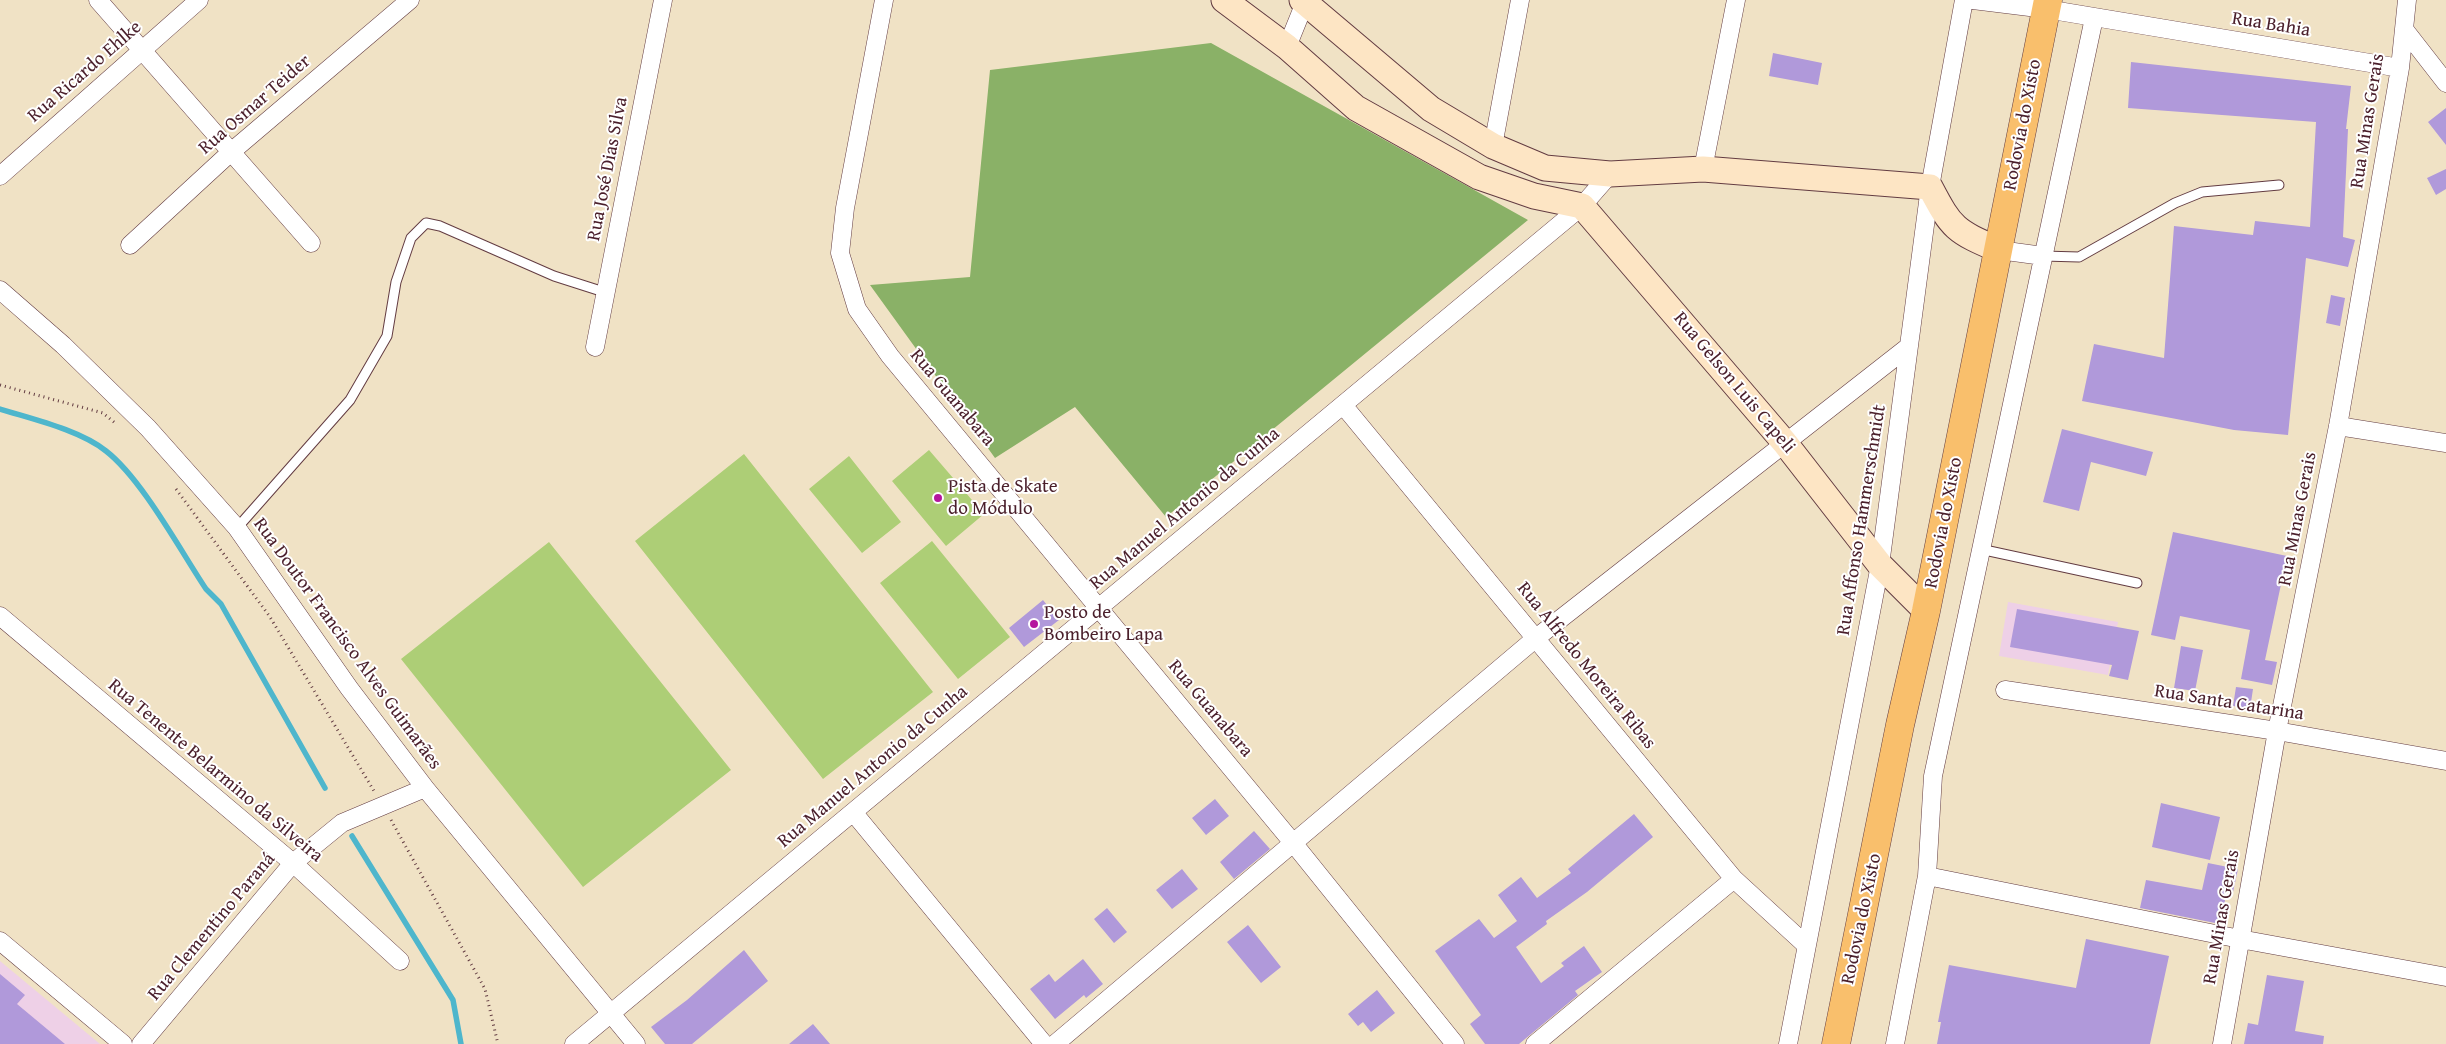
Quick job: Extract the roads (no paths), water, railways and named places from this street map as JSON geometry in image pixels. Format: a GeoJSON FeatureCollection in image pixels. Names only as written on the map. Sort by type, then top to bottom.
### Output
{"type":"FeatureCollection","features":[{"type":"Feature","properties":{"kind":"highway","name":"Rodovia do Xisto"},"geometry":{"type":"LineString","coordinates":[[1836,1044],[1926,611],[2047,4]]}},
{"type":"Feature","properties":{"kind":"highway"},"geometry":{"type":"LineString","coordinates":[[1825,1044],[1844,1000]]}},
{"type":"Feature","properties":{"kind":"street"},"geometry":{"type":"LineString","coordinates":[[98,0],[311,243]]}},
{"type":"Feature","properties":{"kind":"street","name":"Rua Ricardo Ehlke"},"geometry":{"type":"LineString","coordinates":[[0,176],[199,0]]}},
{"type":"Feature","properties":{"kind":"street","name":"Rua Osmar Teider"},"geometry":{"type":"LineString","coordinates":[[130,244],[231,152],[410,0]]}},
{"type":"Feature","properties":{"kind":"street","name":"Rua José Dias Silva"},"geometry":{"type":"LineString","coordinates":[[595,347],[604,292],[663,0]]}},
{"type":"Feature","properties":{"kind":"street","name":"Rua Guanabara"},"geometry":{"type":"LineString","coordinates":[[884,0],[845,208],[840,254],[857,309],[890,356],[1294,844],[1455,1044]]}},
{"type":"Feature","properties":{"kind":"street"},"geometry":{"type":"LineString","coordinates":[[1224,0],[1287,47],[1356,108],[1479,177],[1534,196],[1582,206]]}},
{"type":"Feature","properties":{"kind":"street"},"geometry":{"type":"LineString","coordinates":[[1493,146],[1520,0]]}},
{"type":"Feature","properties":{"kind":"street"},"geometry":{"type":"LineString","coordinates":[[1703,169],[1736,0]]}},
{"type":"Feature","properties":{"kind":"street","name":"Rua Affonso Hammerschmidt"},"geometry":{"type":"LineString","coordinates":[[1788,1044],[1880,565],[1930,187],[1964,0]]}},
{"type":"Feature","properties":{"kind":"street","name":"Rua Bahia"},"geometry":{"type":"LineString","coordinates":[[1973,0],[2047,4],[2094,18],[2400,68]]}},
{"type":"Feature","properties":{"kind":"street","name":"Rua Minas Gerais"},"geometry":{"type":"LineString","coordinates":[[2222,1044],[2277,731],[2338,426],[2400,68],[2407,0]]}},
{"type":"Feature","properties":{"kind":"street"},"geometry":{"type":"LineString","coordinates":[[1287,47],[1304,1],[1431,109],[1493,146],[1545,168],[1610,174],[1703,169],[1930,187],[1954,226],[1967,236],[1999,250],[2043,256]]}},
{"type":"Feature","properties":{"kind":"street"},"geometry":{"type":"LineString","coordinates":[[1894,1044],[1927,876],[1934,776],[1980,548],[2094,18]]}},
{"type":"Feature","properties":{"kind":"street"},"geometry":{"type":"LineString","coordinates":[[2404,28],[2446,83]]}},
{"type":"Feature","properties":{"kind":"street","name":"Rua Manuel Antonio da Cunha"},"geometry":{"type":"LineString","coordinates":[[574,1044],[610,1012],[1582,206],[1610,174]]}},
{"type":"Feature","properties":{"kind":"street","name":"Rua Gelson Luis Capeli"},"geometry":{"type":"LineString","coordinates":[[1582,206],[1786,443],[1880,565],[1926,611]]}},
{"type":"Feature","properties":{"kind":"street","name":"Rua Doutor Francisco Alves Guimarães"},"geometry":{"type":"LineString","coordinates":[[0,290],[63,345],[148,428],[237,528],[349,688],[425,788],[636,1044]]}},
{"type":"Feature","properties":{"kind":"street"},"geometry":{"type":"LineString","coordinates":[[1055,1044],[1536,638],[1908,347]]}},
{"type":"Feature","properties":{"kind":"street","name":"Rua Alfredo Moreira Ribas"},"geometry":{"type":"LineString","coordinates":[[1342,405],[1734,879],[1806,945]]}},
{"type":"Feature","properties":{"kind":"street"},"geometry":{"type":"LineString","coordinates":[[2338,426],[2446,443]]}},
{"type":"Feature","properties":{"kind":"street","name":"Rua Tenente Belarmino da Silveira"},"geometry":{"type":"LineString","coordinates":[[0,616],[293,863],[400,961]]}},
{"type":"Feature","properties":{"kind":"street","name":"Rua Santa Catarina"},"geometry":{"type":"LineString","coordinates":[[2005,690],[2277,731],[2446,761]]}},
{"type":"Feature","properties":{"kind":"street","name":"Rua Clementino Paraná"},"geometry":{"type":"LineString","coordinates":[[142,1044],[293,863],[342,823],[425,788]]}},
{"type":"Feature","properties":{"kind":"street"},"geometry":{"type":"LineString","coordinates":[[853,812],[1044,1044]]}},
{"type":"Feature","properties":{"kind":"street"},"geometry":{"type":"LineString","coordinates":[[1927,876],[2240,939],[2446,977]]}},
{"type":"Feature","properties":{"kind":"street"},"geometry":{"type":"LineString","coordinates":[[1535,1044],[1734,879]]}},
{"type":"Feature","properties":{"kind":"street"},"geometry":{"type":"LineString","coordinates":[[0,941],[123,1044]]}},
{"type":"Feature","properties":{"kind":"lane"},"geometry":{"type":"LineString","coordinates":[[2043,256],[2079,257],[2175,202],[2202,192],[2279,185]]}},
{"type":"Feature","properties":{"kind":"lane"},"geometry":{"type":"LineString","coordinates":[[237,528],[350,400],[387,336],[396,282],[411,238],[426,224],[440,226],[554,276],[604,292]]}},
{"type":"Feature","properties":{"kind":"lane"},"geometry":{"type":"LineString","coordinates":[[1980,548],[2137,583]]}},
{"type":"Feature","properties":{"kind":"waterway"},"geometry":{"type":"LineString","coordinates":[[0,409],[83,437],[106,451],[120,463],[160,516],[206,589],[221,604],[325,788]]}},
{"type":"Feature","properties":{"kind":"waterway"},"geometry":{"type":"LineString","coordinates":[[352,836],[453,1000],[461,1044]]}},
{"type":"Feature","properties":{"kind":"place","name":"Pista de Skate do Módulo"},"geometry":{"type":"Point","coordinates":[938,498]}},
{"type":"Feature","properties":{"kind":"place","name":"Posto de Bombeiro Lapa"},"geometry":{"type":"Point","coordinates":[1034,624]}}]}
